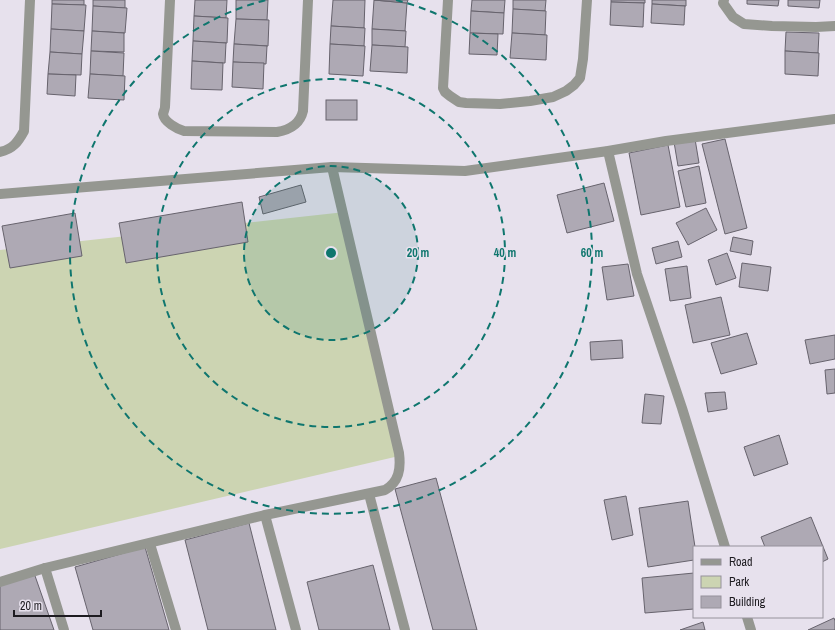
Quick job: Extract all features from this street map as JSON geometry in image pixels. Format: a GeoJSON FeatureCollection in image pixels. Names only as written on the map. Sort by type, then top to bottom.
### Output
{"type":"FeatureCollection","features":[{"type":"Feature","properties":{"kind":"street"},"geometry":{"type":"LineString","coordinates":[[0,152],[14,146],[24,130],[30,0]]}},
{"type":"Feature","properties":{"kind":"street"},"geometry":{"type":"LineString","coordinates":[[170,0],[165,107],[163,114],[165,118],[176,129],[184,131],[277,132],[291,128],[302,116],[308,0]]}},
{"type":"Feature","properties":{"kind":"street"},"geometry":{"type":"LineString","coordinates":[[448,0],[443,88],[445,92],[454,99],[466,103],[500,104],[553,97],[566,91],[580,78],[583,59],[586,0]]}},
{"type":"Feature","properties":{"kind":"street"},"geometry":{"type":"LineString","coordinates":[[724,0],[723,3],[733,17],[744,24],[816,27],[835,26]]}},
{"type":"Feature","properties":{"kind":"street"},"geometry":{"type":"LineString","coordinates":[[0,194],[332,167],[465,171],[608,151],[666,141],[835,119]]}},
{"type":"Feature","properties":{"kind":"street"},"geometry":{"type":"LineString","coordinates":[[608,151],[637,274],[682,408],[725,546]]}},
{"type":"Feature","properties":{"kind":"street"},"geometry":{"type":"LineString","coordinates":[[0,582],[45,568],[150,544],[265,515],[369,494],[385,490],[393,484],[399,475],[399,453],[332,167]]}},
{"type":"Feature","properties":{"kind":"street"},"geometry":{"type":"LineString","coordinates":[[369,494],[405,630]]}},
{"type":"Feature","properties":{"kind":"street"},"geometry":{"type":"LineString","coordinates":[[265,515],[296,630]]}},
{"type":"Feature","properties":{"kind":"street"},"geometry":{"type":"LineString","coordinates":[[150,544],[176,630]]}},
{"type":"Feature","properties":{"kind":"street"},"geometry":{"type":"LineString","coordinates":[[45,568],[64,630]]}},
{"type":"Feature","properties":{"kind":"street"},"geometry":{"type":"LineString","coordinates":[[747,618],[751,630]]}},
{"type":"Feature","properties":{"kind":"green space"},"geometry":{"type":"Polygon","coordinates":[[[345,212],[399,456],[0,549],[0,250],[345,212]]]}},
{"type":"Feature","properties":{"kind":"building"},"geometry":{"type":"Polygon","coordinates":[[[52,0],[84,0],[84,5],[52,4],[52,0]]]}},
{"type":"Feature","properties":{"kind":"building"},"geometry":{"type":"Polygon","coordinates":[[[93,0],[125,0],[125,8],[93,6],[93,0]]]}},
{"type":"Feature","properties":{"kind":"building"},"geometry":{"type":"Polygon","coordinates":[[[195,0],[227,0],[226,18],[194,16],[195,0]]]}},
{"type":"Feature","properties":{"kind":"building"},"geometry":{"type":"Polygon","coordinates":[[[236,0],[268,0],[267,20],[236,19],[236,0]]]}},
{"type":"Feature","properties":{"kind":"building"},"geometry":{"type":"Polygon","coordinates":[[[333,0],[365,0],[364,28],[331,26],[333,0]]]}},
{"type":"Feature","properties":{"kind":"building"},"geometry":{"type":"Polygon","coordinates":[[[374,0],[407,3],[405,31],[372,29],[374,0]]]}},
{"type":"Feature","properties":{"kind":"building"},"geometry":{"type":"Polygon","coordinates":[[[374,0],[408,0],[407,3],[374,0]]]}},
{"type":"Feature","properties":{"kind":"building"},"geometry":{"type":"Polygon","coordinates":[[[472,0],[505,0],[504,13],[471,11],[472,0]]]}},
{"type":"Feature","properties":{"kind":"building"},"geometry":{"type":"Polygon","coordinates":[[[513,0],[546,0],[545,11],[513,9],[513,0]]]}},
{"type":"Feature","properties":{"kind":"building"},"geometry":{"type":"Polygon","coordinates":[[[611,0],[645,0],[645,3],[611,2],[611,0]]]}},
{"type":"Feature","properties":{"kind":"building"},"geometry":{"type":"Polygon","coordinates":[[[652,0],[686,0],[686,6],[652,4],[652,0]]]}},
{"type":"Feature","properties":{"kind":"building"},"geometry":{"type":"Polygon","coordinates":[[[747,0],[779,0],[778,6],[747,4],[747,0]]]}},
{"type":"Feature","properties":{"kind":"building"},"geometry":{"type":"Polygon","coordinates":[[[788,0],[820,0],[819,8],[788,6],[788,0]]]}},
{"type":"Feature","properties":{"kind":"building"},"geometry":{"type":"Polygon","coordinates":[[[611,2],[644,3],[643,27],[610,25],[611,2]]]}},
{"type":"Feature","properties":{"kind":"building"},"geometry":{"type":"Polygon","coordinates":[[[52,4],[86,5],[84,31],[51,29],[52,4]]]}},
{"type":"Feature","properties":{"kind":"building"},"geometry":{"type":"Polygon","coordinates":[[[652,4],[685,6],[684,25],[651,23],[652,4]]]}},
{"type":"Feature","properties":{"kind":"building"},"geometry":{"type":"Polygon","coordinates":[[[93,6],[127,8],[125,33],[92,31],[93,6]]]}},
{"type":"Feature","properties":{"kind":"building"},"geometry":{"type":"Polygon","coordinates":[[[513,9],[546,11],[545,35],[512,33],[513,9]]]}},
{"type":"Feature","properties":{"kind":"building"},"geometry":{"type":"Polygon","coordinates":[[[471,11],[504,13],[503,34],[470,33],[471,11]]]}},
{"type":"Feature","properties":{"kind":"building"},"geometry":{"type":"Polygon","coordinates":[[[194,16],[228,18],[227,43],[193,41],[194,16]]]}},
{"type":"Feature","properties":{"kind":"building"},"geometry":{"type":"Polygon","coordinates":[[[236,19],[269,20],[268,46],[234,44],[236,19]]]}},
{"type":"Feature","properties":{"kind":"building"},"geometry":{"type":"Polygon","coordinates":[[[331,26],[365,28],[364,46],[330,44],[331,26]]]}},
{"type":"Feature","properties":{"kind":"building"},"geometry":{"type":"Polygon","coordinates":[[[51,29],[84,31],[82,54],[50,52],[51,29]]]}},
{"type":"Feature","properties":{"kind":"building"},"geometry":{"type":"Polygon","coordinates":[[[372,29],[406,31],[405,47],[372,45],[372,29]]]}},
{"type":"Feature","properties":{"kind":"building"},"geometry":{"type":"Polygon","coordinates":[[[92,31],[124,33],[124,52],[91,51],[92,31]]]}},
{"type":"Feature","properties":{"kind":"building"},"geometry":{"type":"Polygon","coordinates":[[[786,32],[819,33],[818,53],[785,51],[786,32]]]}},
{"type":"Feature","properties":{"kind":"building"},"geometry":{"type":"Polygon","coordinates":[[[470,33],[498,34],[497,55],[469,54],[470,33]]]}},
{"type":"Feature","properties":{"kind":"building"},"geometry":{"type":"Polygon","coordinates":[[[512,33],[547,35],[546,60],[510,58],[512,33]]]}},
{"type":"Feature","properties":{"kind":"building"},"geometry":{"type":"Polygon","coordinates":[[[193,41],[226,43],[225,63],[192,61],[193,41]]]}},
{"type":"Feature","properties":{"kind":"building"},"geometry":{"type":"Polygon","coordinates":[[[234,44],[267,46],[266,64],[233,62],[234,44]]]}},
{"type":"Feature","properties":{"kind":"building"},"geometry":{"type":"Polygon","coordinates":[[[330,44],[365,46],[363,76],[329,74],[330,44]]]}},
{"type":"Feature","properties":{"kind":"building"},"geometry":{"type":"Polygon","coordinates":[[[372,45],[408,47],[407,73],[370,71],[372,45]]]}},
{"type":"Feature","properties":{"kind":"building"},"geometry":{"type":"Polygon","coordinates":[[[91,51],[124,53],[123,76],[90,74],[91,51]]]}},
{"type":"Feature","properties":{"kind":"building"},"geometry":{"type":"Polygon","coordinates":[[[785,51],[819,53],[818,76],[785,74],[785,51]]]}},
{"type":"Feature","properties":{"kind":"building"},"geometry":{"type":"Polygon","coordinates":[[[50,52],[82,54],[81,75],[48,74],[50,52]]]}},
{"type":"Feature","properties":{"kind":"building"},"geometry":{"type":"Polygon","coordinates":[[[192,61],[223,63],[222,90],[191,89],[192,61]]]}},
{"type":"Feature","properties":{"kind":"building"},"geometry":{"type":"Polygon","coordinates":[[[233,62],[264,63],[263,89],[232,87],[233,62]]]}},
{"type":"Feature","properties":{"kind":"building"},"geometry":{"type":"Polygon","coordinates":[[[48,74],[76,75],[75,96],[47,94],[48,74]]]}},
{"type":"Feature","properties":{"kind":"building"},"geometry":{"type":"Polygon","coordinates":[[[90,74],[125,76],[124,100],[88,98],[90,74]]]}},
{"type":"Feature","properties":{"kind":"building"},"geometry":{"type":"Polygon","coordinates":[[[326,100],[357,100],[357,120],[326,120],[326,100]]]}},
{"type":"Feature","properties":{"kind":"building"},"geometry":{"type":"Polygon","coordinates":[[[695,139],[699,163],[678,166],[674,142],[695,139]]]}},
{"type":"Feature","properties":{"kind":"building"},"geometry":{"type":"Polygon","coordinates":[[[725,139],[747,228],[725,234],[702,144],[725,139]]]}},
{"type":"Feature","properties":{"kind":"building"},"geometry":{"type":"Polygon","coordinates":[[[668,145],[680,207],[641,215],[629,153],[668,145]]]}},
{"type":"Feature","properties":{"kind":"building"},"geometry":{"type":"Polygon","coordinates":[[[699,166],[706,203],[686,207],[678,171],[699,166]]]}},
{"type":"Feature","properties":{"kind":"building"},"geometry":{"type":"Polygon","coordinates":[[[604,183],[614,221],[567,233],[557,195],[604,183]]]}},
{"type":"Feature","properties":{"kind":"building"},"geometry":{"type":"Polygon","coordinates":[[[301,185],[306,202],[263,214],[259,197],[301,185]]]}},
{"type":"Feature","properties":{"kind":"building"},"geometry":{"type":"Polygon","coordinates":[[[242,202],[248,242],[126,263],[119,223],[242,202]]]}},
{"type":"Feature","properties":{"kind":"building"},"geometry":{"type":"Polygon","coordinates":[[[706,208],[717,230],[688,245],[676,223],[706,208]]]}},
{"type":"Feature","properties":{"kind":"building"},"geometry":{"type":"Polygon","coordinates":[[[75,213],[82,256],[10,268],[2,226],[75,213]]]}},
{"type":"Feature","properties":{"kind":"building"},"geometry":{"type":"Polygon","coordinates":[[[733,237],[753,241],[751,255],[730,251],[733,237]]]}},
{"type":"Feature","properties":{"kind":"building"},"geometry":{"type":"Polygon","coordinates":[[[678,241],[682,257],[656,264],[652,248],[678,241]]]}},
{"type":"Feature","properties":{"kind":"building"},"geometry":{"type":"Polygon","coordinates":[[[727,253],[736,278],[716,285],[708,260],[727,253]]]}},
{"type":"Feature","properties":{"kind":"building"},"geometry":{"type":"Polygon","coordinates":[[[742,263],[771,267],[768,291],[739,287],[742,263]]]}},
{"type":"Feature","properties":{"kind":"building"},"geometry":{"type":"Polygon","coordinates":[[[628,264],[634,296],[607,300],[602,267],[628,264]]]}},
{"type":"Feature","properties":{"kind":"building"},"geometry":{"type":"Polygon","coordinates":[[[687,266],[691,298],[670,301],[665,269],[687,266]]]}},
{"type":"Feature","properties":{"kind":"building"},"geometry":{"type":"Polygon","coordinates":[[[721,297],[730,335],[693,343],[685,305],[721,297]]]}},
{"type":"Feature","properties":{"kind":"building"},"geometry":{"type":"Polygon","coordinates":[[[747,333],[757,364],[721,374],[711,343],[747,333]]]}},
{"type":"Feature","properties":{"kind":"building"},"geometry":{"type":"Polygon","coordinates":[[[835,335],[835,359],[810,364],[805,340],[835,335]]]}},
{"type":"Feature","properties":{"kind":"building"},"geometry":{"type":"Polygon","coordinates":[[[622,340],[623,358],[591,360],[590,342],[622,340]]]}},
{"type":"Feature","properties":{"kind":"building"},"geometry":{"type":"Polygon","coordinates":[[[835,369],[835,393],[827,394],[825,370],[835,369]]]}},
{"type":"Feature","properties":{"kind":"building"},"geometry":{"type":"Polygon","coordinates":[[[725,392],[727,409],[708,412],[705,393],[725,392]]]}},
{"type":"Feature","properties":{"kind":"building"},"geometry":{"type":"Polygon","coordinates":[[[645,394],[664,396],[661,424],[642,423],[645,394]]]}},
{"type":"Feature","properties":{"kind":"building"},"geometry":{"type":"Polygon","coordinates":[[[779,435],[788,464],[754,476],[744,447],[779,435]]]}},
{"type":"Feature","properties":{"kind":"building"},"geometry":{"type":"Polygon","coordinates":[[[436,478],[477,630],[433,630],[395,489],[436,478]]]}},
{"type":"Feature","properties":{"kind":"building"},"geometry":{"type":"Polygon","coordinates":[[[626,496],[633,535],[612,540],[604,500],[626,496]]]}},
{"type":"Feature","properties":{"kind":"building"},"geometry":{"type":"Polygon","coordinates":[[[688,501],[695,546],[693,546],[693,560],[648,567],[639,508],[688,501]]]}},
{"type":"Feature","properties":{"kind":"building"},"geometry":{"type":"Polygon","coordinates":[[[811,517],[823,546],[765,546],[761,537],[811,517]]]}},
{"type":"Feature","properties":{"kind":"building"},"geometry":{"type":"Polygon","coordinates":[[[249,523],[276,630],[208,630],[185,540],[249,523]]]}},
{"type":"Feature","properties":{"kind":"building"},"geometry":{"type":"Polygon","coordinates":[[[145,547],[169,630],[93,630],[75,567],[145,547]]]}},
{"type":"Feature","properties":{"kind":"building"},"geometry":{"type":"Polygon","coordinates":[[[823,547],[828,559],[823,562],[823,547]]]}},
{"type":"Feature","properties":{"kind":"building"},"geometry":{"type":"Polygon","coordinates":[[[373,565],[390,630],[319,630],[307,582],[373,565]]]}},
{"type":"Feature","properties":{"kind":"building"},"geometry":{"type":"Polygon","coordinates":[[[34,573],[54,630],[0,630],[0,585],[34,573]]]}},
{"type":"Feature","properties":{"kind":"building"},"geometry":{"type":"Polygon","coordinates":[[[693,573],[693,609],[645,613],[642,578],[693,573]]]}},
{"type":"Feature","properties":{"kind":"building"},"geometry":{"type":"Polygon","coordinates":[[[834,618],[835,630],[808,630],[834,618]]]}},
{"type":"Feature","properties":{"kind":"building"},"geometry":{"type":"Polygon","coordinates":[[[703,622],[705,630],[680,630],[703,622]]]}}]}
